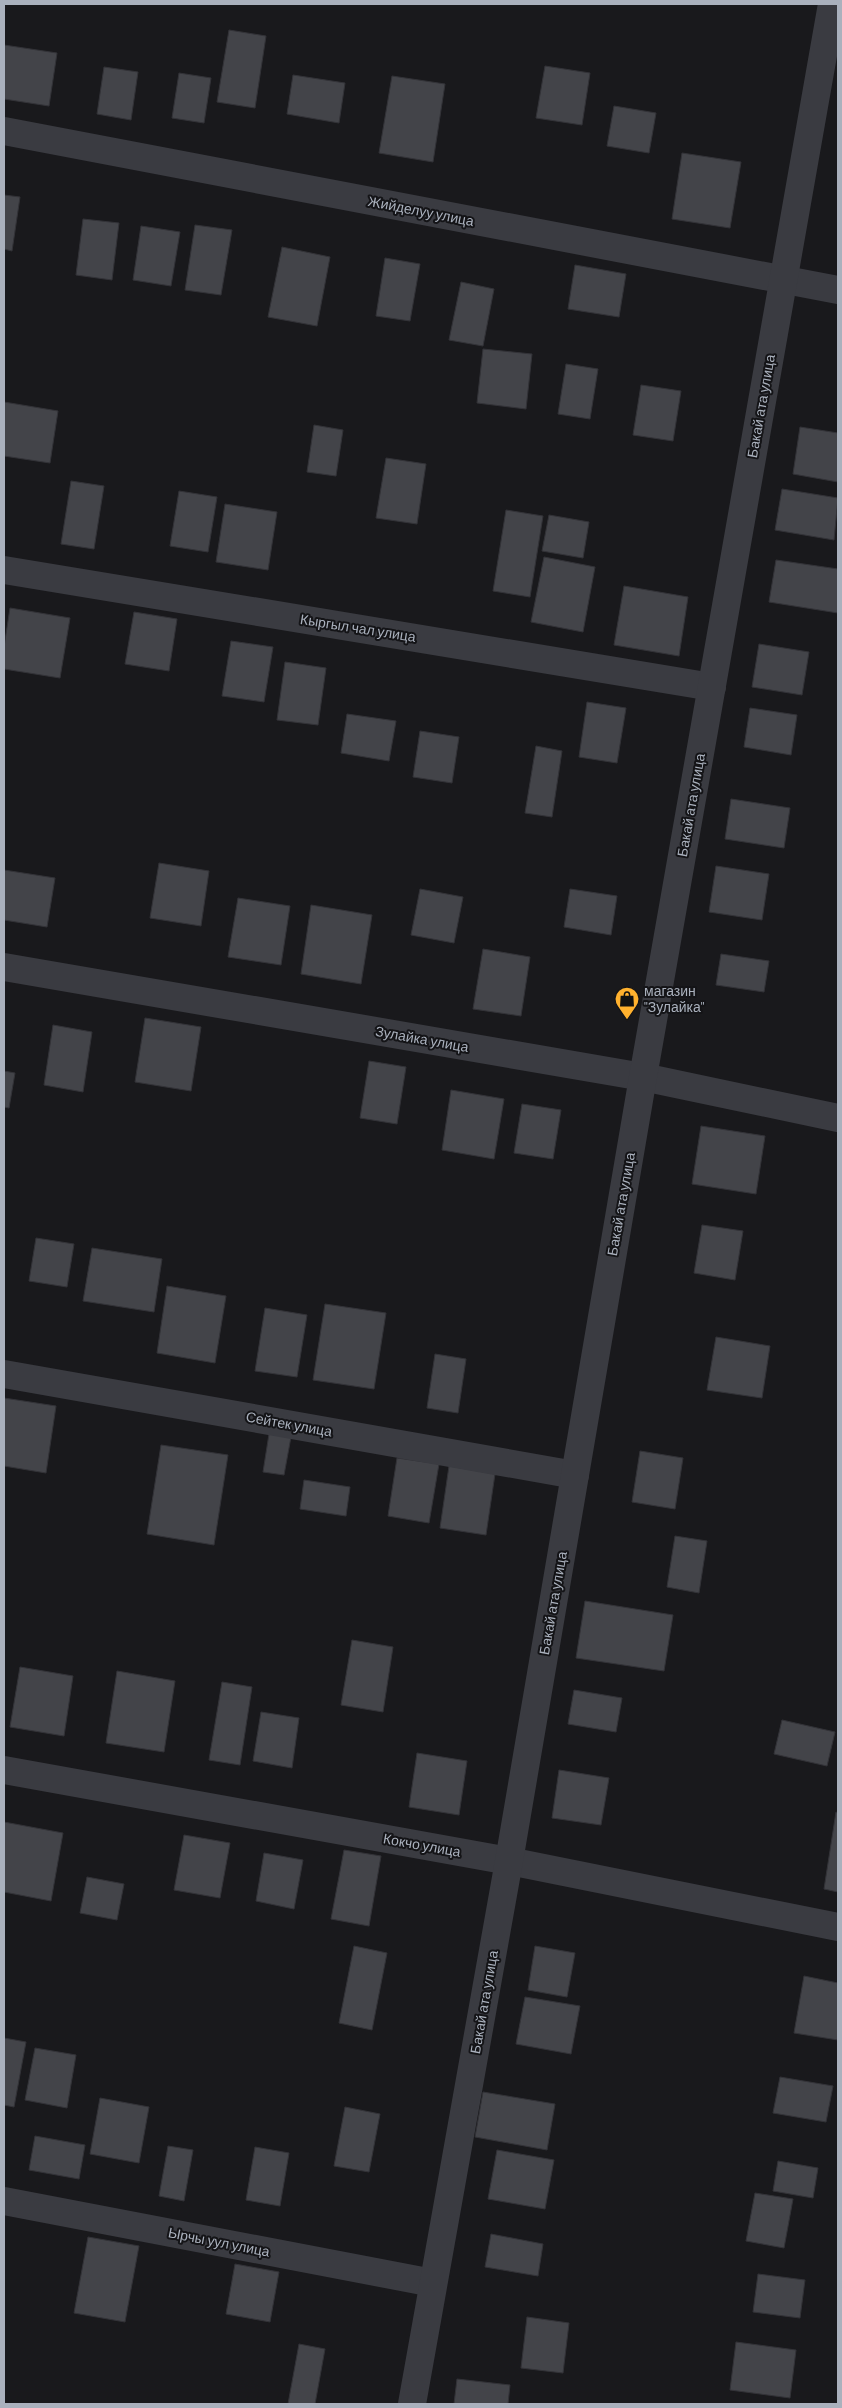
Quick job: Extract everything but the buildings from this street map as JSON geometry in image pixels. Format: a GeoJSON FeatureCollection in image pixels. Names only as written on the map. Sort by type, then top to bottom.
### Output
{"type":"FeatureCollection","features":[{"type":"Feature","properties":{"kind":"street","name":"Бакай ата улица"},"geometry":{"type":"LineString","coordinates":[[412,2404],[509,1860],[643,1077],[832,4]]}},
{"type":"Feature","properties":{"kind":"street","name":"Жийделуу улица"},"geometry":{"type":"LineString","coordinates":[[4,131],[838,290]]}},
{"type":"Feature","properties":{"kind":"street","name":"Кыргыл чал улица"},"geometry":{"type":"LineString","coordinates":[[4,570],[712,687]]}},
{"type":"Feature","properties":{"kind":"street","name":"Зулайка улица"},"geometry":{"type":"LineString","coordinates":[[4,967],[643,1077],[838,1118]]}},
{"type":"Feature","properties":{"kind":"street","name":"Сейтек улица"},"geometry":{"type":"LineString","coordinates":[[4,1374],[575,1475]]}},
{"type":"Feature","properties":{"kind":"street","name":"Кокчо улица"},"geometry":{"type":"LineString","coordinates":[[4,1770],[509,1860],[838,1927]]}},
{"type":"Feature","properties":{"kind":"street","name":"Ырчы уул улица"},"geometry":{"type":"LineString","coordinates":[[4,2201],[433,2283]]}},
{"type":"Feature","properties":{"kind":"place","name":"магазин \"Зулайка\""},"geometry":{"type":"Point","coordinates":[627,1020]}}]}
